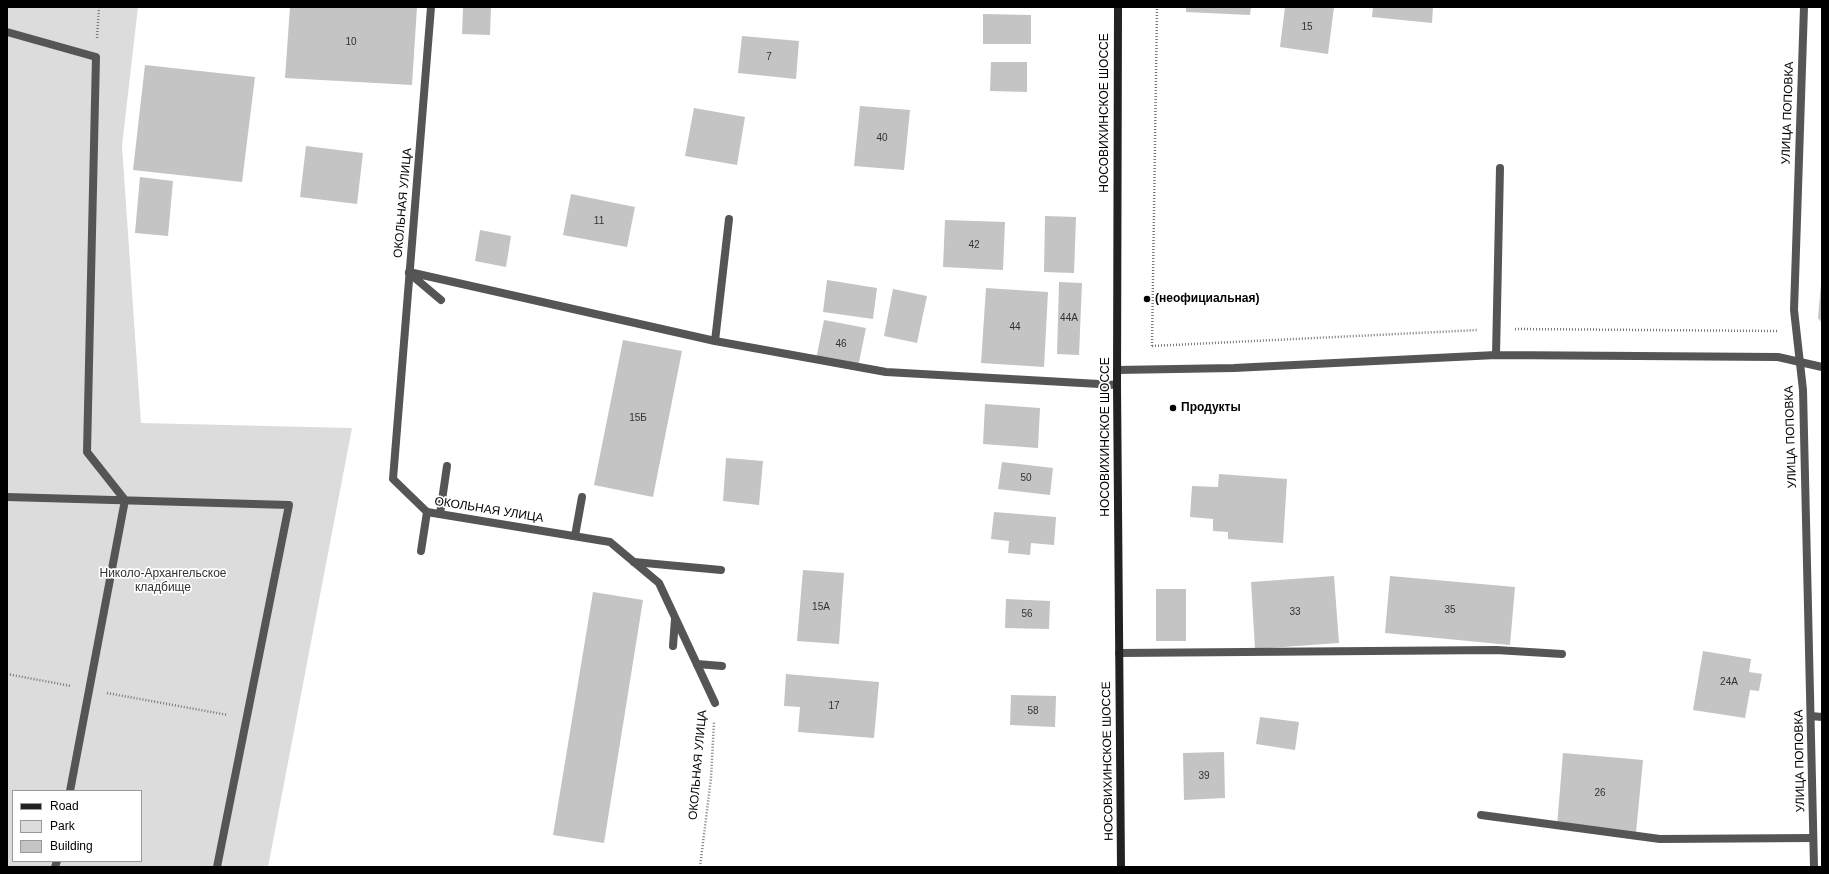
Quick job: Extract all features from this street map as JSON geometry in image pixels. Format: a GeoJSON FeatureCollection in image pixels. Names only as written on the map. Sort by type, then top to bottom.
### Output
{"type":"FeatureCollection","features":[{"type":"Feature","properties":{"kind":"main road","name":"НОСОВИХИНСКОЕ ШОССЕ"},"geometry":{"type":"LineString","coordinates":[[1118,7],[1117,385],[1121,867]]}},
{"type":"Feature","properties":{"kind":"street","name":"ОКОЛЬНАЯ УЛИЦА"},"geometry":{"type":"LineString","coordinates":[[431,7],[393,479],[427,512],[610,542],[659,583],[715,703]]}},
{"type":"Feature","properties":{"kind":"street","name":"УЛИЦА ПОПОВКА"},"geometry":{"type":"LineString","coordinates":[[1804,7],[1794,310],[1803,390],[1814,867]]}},
{"type":"Feature","properties":{"kind":"street"},"geometry":{"type":"LineString","coordinates":[[7,32],[96,57],[87,452],[125,500],[70,790]]}},
{"type":"Feature","properties":{"kind":"street"},"geometry":{"type":"LineString","coordinates":[[1496,355],[1500,168]]}},
{"type":"Feature","properties":{"kind":"street"},"geometry":{"type":"LineString","coordinates":[[715,341],[729,219]]}},
{"type":"Feature","properties":{"kind":"street"},"geometry":{"type":"LineString","coordinates":[[409,272],[441,300]]}},
{"type":"Feature","properties":{"kind":"street"},"geometry":{"type":"LineString","coordinates":[[409,272],[715,341],[886,372],[1117,385]]}},
{"type":"Feature","properties":{"kind":"street"},"geometry":{"type":"LineString","coordinates":[[1117,370],[1234,368],[1496,355],[1778,357],[1822,367]]}},
{"type":"Feature","properties":{"kind":"street"},"geometry":{"type":"LineString","coordinates":[[440,514],[447,466]]}},
{"type":"Feature","properties":{"kind":"street"},"geometry":{"type":"LineString","coordinates":[[7,497],[289,505],[217,867]]}},
{"type":"Feature","properties":{"kind":"street"},"geometry":{"type":"LineString","coordinates":[[574,536],[582,497]]}},
{"type":"Feature","properties":{"kind":"street"},"geometry":{"type":"LineString","coordinates":[[421,551],[427,512]]}},
{"type":"Feature","properties":{"kind":"street"},"geometry":{"type":"LineString","coordinates":[[634,562],[721,570]]}},
{"type":"Feature","properties":{"kind":"street"},"geometry":{"type":"LineString","coordinates":[[673,646],[675,618]]}},
{"type":"Feature","properties":{"kind":"street"},"geometry":{"type":"LineString","coordinates":[[1119,653],[1496,650],[1562,654]]}},
{"type":"Feature","properties":{"kind":"street"},"geometry":{"type":"LineString","coordinates":[[697,664],[722,666]]}},
{"type":"Feature","properties":{"kind":"street"},"geometry":{"type":"LineString","coordinates":[[1811,716],[1822,717]]}},
{"type":"Feature","properties":{"kind":"street"},"geometry":{"type":"LineString","coordinates":[[1481,815],[1660,839],[1813,838]]}},
{"type":"Feature","properties":{"kind":"path"},"geometry":{"type":"LineString","coordinates":[[96,57],[99,7]]}},
{"type":"Feature","properties":{"kind":"path"},"geometry":{"type":"LineString","coordinates":[[1152,370],[1157,7]]}},
{"type":"Feature","properties":{"kind":"path"},"geometry":{"type":"LineString","coordinates":[[1152,346],[1496,329],[1796,332]]}},
{"type":"Feature","properties":{"kind":"path"},"geometry":{"type":"LineString","coordinates":[[7,674],[246,718]]}},
{"type":"Feature","properties":{"kind":"path","name":"ОКОЛЬНАЯ УЛИЦА"},"geometry":{"type":"LineString","coordinates":[[700,867],[711,778],[715,703]]}},
{"type":"Feature","properties":{"kind":"green space","name":"Николо-Архангельское кладбище"},"geometry":{"type":"Polygon","coordinates":[[[7,7],[138,7],[122,146],[141,423],[352,428],[268,867],[7,867],[7,7]]]}},
{"type":"Feature","properties":{"kind":"building"},"geometry":{"type":"Polygon","coordinates":[[[290,7],[417,7],[412,85],[285,78],[290,7]]]}},
{"type":"Feature","properties":{"kind":"building"},"geometry":{"type":"Polygon","coordinates":[[[463,7],[491,7],[490,35],[462,34],[463,7]]]}},
{"type":"Feature","properties":{"kind":"building"},"geometry":{"type":"Polygon","coordinates":[[[1186,7],[1251,7],[1250,15],[1186,12],[1186,7]]]}},
{"type":"Feature","properties":{"kind":"building"},"geometry":{"type":"Polygon","coordinates":[[[1285,7],[1334,7],[1328,54],[1280,47],[1285,7]]]}},
{"type":"Feature","properties":{"kind":"building"},"geometry":{"type":"Polygon","coordinates":[[[1373,7],[1433,7],[1432,23],[1372,17],[1373,7]]]}},
{"type":"Feature","properties":{"kind":"building"},"geometry":{"type":"Polygon","coordinates":[[[983,14],[1031,15],[1031,44],[983,44],[983,14]]]}},
{"type":"Feature","properties":{"kind":"building"},"geometry":{"type":"Polygon","coordinates":[[[742,36],[799,41],[796,79],[738,73],[742,36]]]}},
{"type":"Feature","properties":{"kind":"building"},"geometry":{"type":"Polygon","coordinates":[[[991,62],[1027,62],[1027,92],[990,91],[991,62]]]}},
{"type":"Feature","properties":{"kind":"building"},"geometry":{"type":"Polygon","coordinates":[[[145,65],[255,77],[242,182],[133,170],[145,65]]]}},
{"type":"Feature","properties":{"kind":"building"},"geometry":{"type":"Polygon","coordinates":[[[860,106],[910,110],[904,170],[854,166],[860,106]]]}},
{"type":"Feature","properties":{"kind":"building"},"geometry":{"type":"Polygon","coordinates":[[[694,108],[745,117],[737,165],[685,156],[694,108]]]}},
{"type":"Feature","properties":{"kind":"building"},"geometry":{"type":"Polygon","coordinates":[[[306,146],[363,153],[357,204],[300,197],[306,146]]]}},
{"type":"Feature","properties":{"kind":"building"},"geometry":{"type":"Polygon","coordinates":[[[140,177],[173,181],[168,236],[135,233],[140,177]]]}},
{"type":"Feature","properties":{"kind":"building"},"geometry":{"type":"Polygon","coordinates":[[[571,194],[635,207],[627,247],[563,235],[571,194]]]}},
{"type":"Feature","properties":{"kind":"building"},"geometry":{"type":"Polygon","coordinates":[[[1045,216],[1076,217],[1074,273],[1044,272],[1045,216]]]}},
{"type":"Feature","properties":{"kind":"building"},"geometry":{"type":"Polygon","coordinates":[[[945,220],[1005,222],[1003,270],[943,267],[945,220]]]}},
{"type":"Feature","properties":{"kind":"building"},"geometry":{"type":"Polygon","coordinates":[[[480,230],[511,236],[506,267],[475,261],[480,230]]]}},
{"type":"Feature","properties":{"kind":"building"},"geometry":{"type":"Polygon","coordinates":[[[827,280],[877,288],[873,319],[823,312],[827,280]]]}},
{"type":"Feature","properties":{"kind":"building"},"geometry":{"type":"Polygon","coordinates":[[[1059,282],[1082,283],[1079,355],[1057,354],[1059,282]]]}},
{"type":"Feature","properties":{"kind":"building"},"geometry":{"type":"Polygon","coordinates":[[[1822,284],[1822,323],[1818,318],[1822,284]]]}},
{"type":"Feature","properties":{"kind":"building"},"geometry":{"type":"Polygon","coordinates":[[[986,288],[1048,292],[1044,367],[981,363],[986,288]]]}},
{"type":"Feature","properties":{"kind":"building"},"geometry":{"type":"Polygon","coordinates":[[[893,289],[927,296],[917,343],[884,336],[893,289]]]}},
{"type":"Feature","properties":{"kind":"building"},"geometry":{"type":"Polygon","coordinates":[[[824,320],[866,328],[858,367],[816,359],[824,320]]]}},
{"type":"Feature","properties":{"kind":"building"},"geometry":{"type":"Polygon","coordinates":[[[623,340],[682,351],[653,497],[594,485],[623,340]]]}},
{"type":"Feature","properties":{"kind":"building"},"geometry":{"type":"Polygon","coordinates":[[[985,404],[1040,408],[1038,448],[983,444],[985,404]]]}},
{"type":"Feature","properties":{"kind":"building"},"geometry":{"type":"Polygon","coordinates":[[[726,458],[763,461],[759,505],[723,501],[726,458]]]}},
{"type":"Feature","properties":{"kind":"building"},"geometry":{"type":"Polygon","coordinates":[[[1002,462],[1053,468],[1050,495],[998,489],[1002,462]]]}},
{"type":"Feature","properties":{"kind":"building"},"geometry":{"type":"Polygon","coordinates":[[[1219,474],[1287,479],[1283,543],[1228,539],[1228,532],[1213,531],[1213,519],[1190,517],[1192,486],[1218,487],[1219,474]]]}},
{"type":"Feature","properties":{"kind":"building"},"geometry":{"type":"Polygon","coordinates":[[[994,512],[1056,517],[1054,545],[1031,543],[1030,555],[1008,553],[1009,541],[991,539],[994,512]]]}},
{"type":"Feature","properties":{"kind":"building"},"geometry":{"type":"Polygon","coordinates":[[[803,570],[844,573],[839,644],[797,641],[803,570]]]}},
{"type":"Feature","properties":{"kind":"building"},"geometry":{"type":"Polygon","coordinates":[[[1334,576],[1339,643],[1255,649],[1251,582],[1334,576]]]}},
{"type":"Feature","properties":{"kind":"building"},"geometry":{"type":"Polygon","coordinates":[[[1390,576],[1515,587],[1510,645],[1385,633],[1390,576]]]}},
{"type":"Feature","properties":{"kind":"building"},"geometry":{"type":"Polygon","coordinates":[[[1156,589],[1186,589],[1186,641],[1156,641],[1156,589]]]}},
{"type":"Feature","properties":{"kind":"building"},"geometry":{"type":"Polygon","coordinates":[[[593,592],[643,600],[604,843],[553,835],[593,592]]]}},
{"type":"Feature","properties":{"kind":"building"},"geometry":{"type":"Polygon","coordinates":[[[1006,599],[1050,601],[1049,629],[1005,628],[1006,599]]]}},
{"type":"Feature","properties":{"kind":"building"},"geometry":{"type":"Polygon","coordinates":[[[1703,651],[1751,659],[1749,672],[1762,674],[1759,691],[1750,690],[1745,718],[1693,710],[1703,651]]]}},
{"type":"Feature","properties":{"kind":"building"},"geometry":{"type":"Polygon","coordinates":[[[786,674],[879,682],[874,738],[798,732],[800,707],[784,706],[786,674]]]}},
{"type":"Feature","properties":{"kind":"building"},"geometry":{"type":"Polygon","coordinates":[[[1011,695],[1056,696],[1055,727],[1010,725],[1011,695]]]}},
{"type":"Feature","properties":{"kind":"building"},"geometry":{"type":"Polygon","coordinates":[[[1260,717],[1299,722],[1295,750],[1256,744],[1260,717]]]}},
{"type":"Feature","properties":{"kind":"building"},"geometry":{"type":"Polygon","coordinates":[[[1224,752],[1225,798],[1184,800],[1183,753],[1224,752]]]}},
{"type":"Feature","properties":{"kind":"building"},"geometry":{"type":"Polygon","coordinates":[[[1563,753],[1643,760],[1636,833],[1557,826],[1563,753]]]}},
{"type":"Feature","properties":{"kind":"place","name":"(неофициальная)"},"geometry":{"type":"Point","coordinates":[1147,299]}},
{"type":"Feature","properties":{"kind":"place","name":"Продукты"},"geometry":{"type":"Point","coordinates":[1173,408]}}]}
